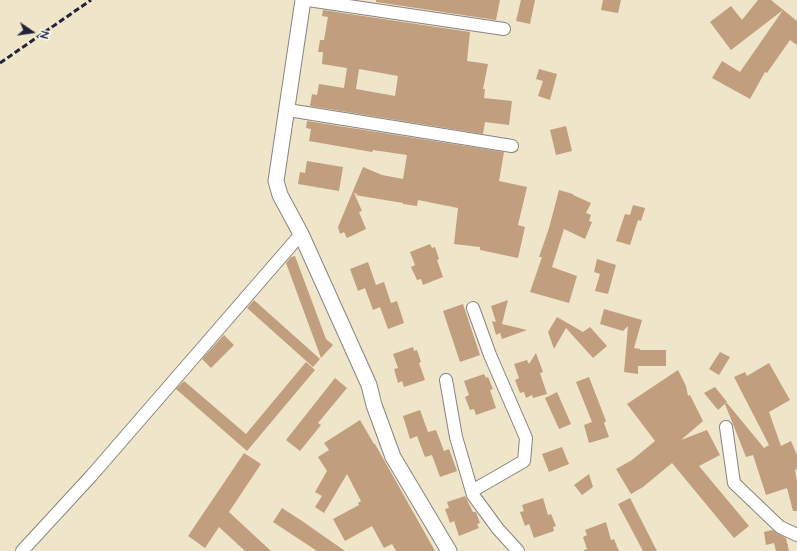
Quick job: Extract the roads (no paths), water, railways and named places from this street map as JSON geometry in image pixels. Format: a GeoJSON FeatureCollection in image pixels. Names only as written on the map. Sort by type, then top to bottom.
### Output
{"type":"FeatureCollection","features":[{"type":"Feature","properties":{"kind":"street"},"geometry":{"type":"LineString","coordinates":[[303,0],[288,110],[276,181],[280,195],[301,234],[370,386],[374,405],[393,457],[449,551]]}},
{"type":"Feature","properties":{"kind":"street"},"geometry":{"type":"LineString","coordinates":[[308,0],[504,29]]}},
{"type":"Feature","properties":{"kind":"street"},"geometry":{"type":"LineString","coordinates":[[288,110],[512,146]]}},
{"type":"Feature","properties":{"kind":"street"},"geometry":{"type":"LineString","coordinates":[[22,551],[92,475],[301,234]]}},
{"type":"Feature","properties":{"kind":"street"},"geometry":{"type":"LineString","coordinates":[[472,491],[524,461],[526,438],[490,355],[473,308]]}},
{"type":"Feature","properties":{"kind":"street"},"geometry":{"type":"LineString","coordinates":[[446,380],[456,437],[473,494],[498,529],[518,551]]}},
{"type":"Feature","properties":{"kind":"street"},"geometry":{"type":"LineString","coordinates":[[726,427],[734,483],[780,527],[797,535]]}},
{"type":"Feature","properties":{"kind":"railway"},"geometry":{"type":"LineString","coordinates":[[0,63],[91,0]]}}]}
